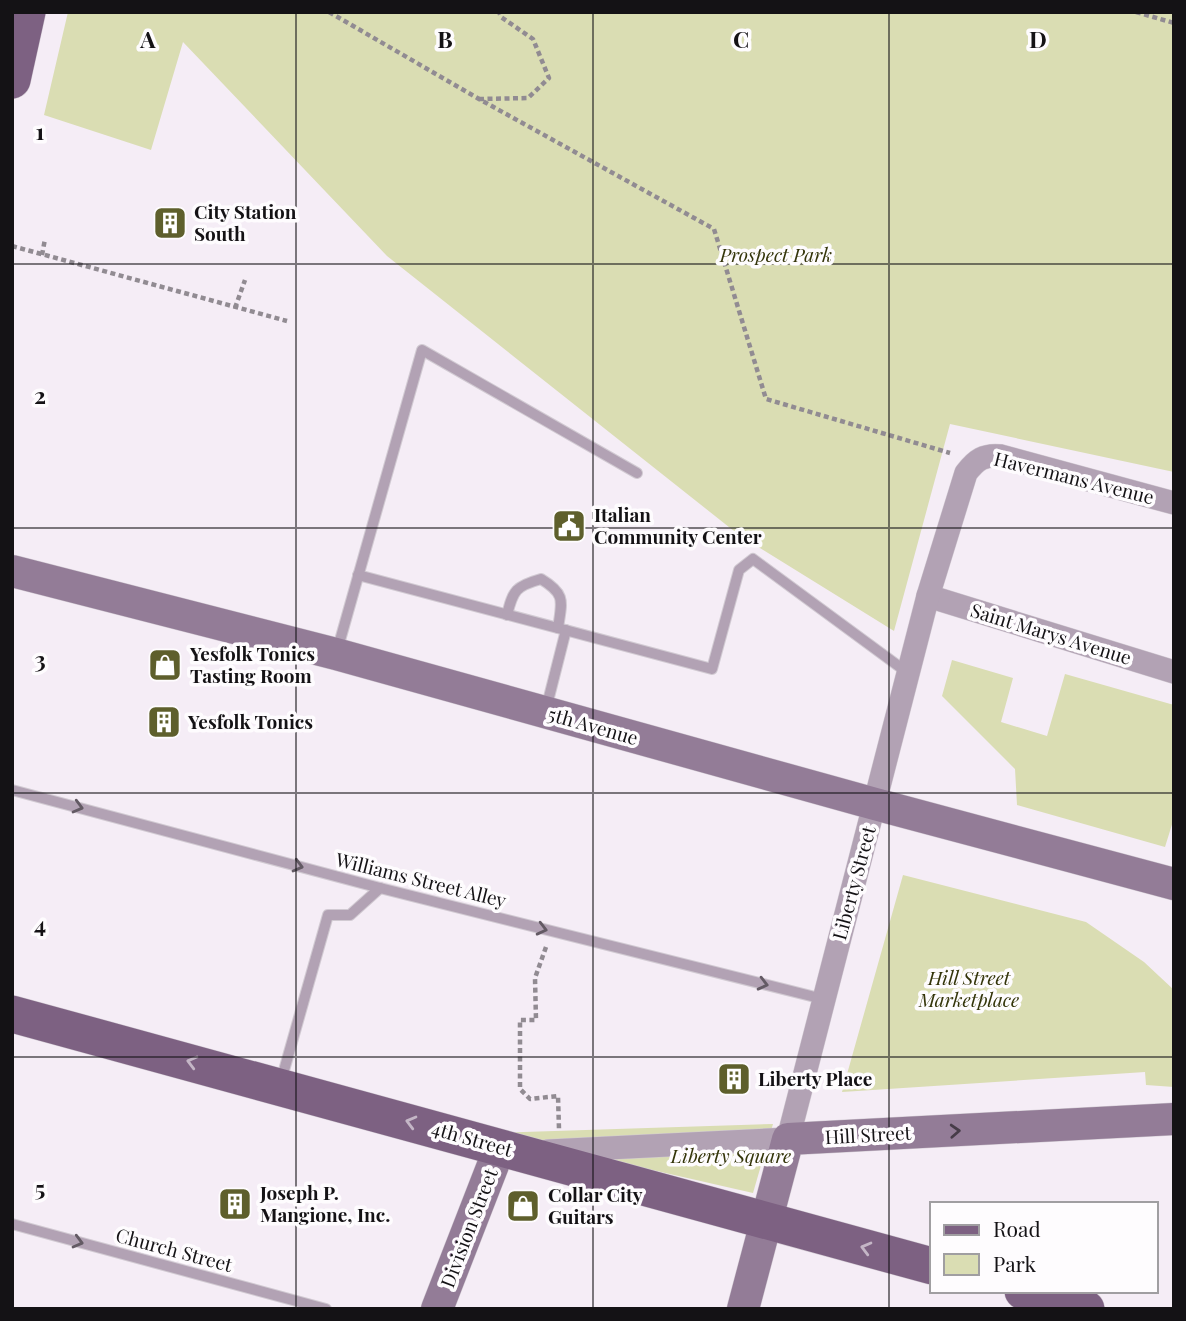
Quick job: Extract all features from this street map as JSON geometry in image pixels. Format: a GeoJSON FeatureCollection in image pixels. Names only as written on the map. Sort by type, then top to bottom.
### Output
{"type":"FeatureCollection","features":[{"type":"Feature","properties":{"kind":"main road"},"geometry":{"type":"LineString","coordinates":[[12,79],[27,12]]}},
{"type":"Feature","properties":{"kind":"main road","name":"4th Street"},"geometry":{"type":"LineString","coordinates":[[12,1014],[930,1265]]}},
{"type":"Feature","properties":{"kind":"main road"},"geometry":{"type":"LineString","coordinates":[[1030,1293],[1086,1309]]}},
{"type":"Feature","properties":{"kind":"street","name":"Havermans Avenue"},"geometry":{"type":"LineString","coordinates":[[975,461],[989,454],[1001,456],[1174,503]]}},
{"type":"Feature","properties":{"kind":"street","name":"Liberty Street"},"geometry":{"type":"LineString","coordinates":[[743,1309],[928,596],[966,472],[975,461]]}},
{"type":"Feature","properties":{"kind":"street","name":"5th Avenue"},"geometry":{"type":"LineString","coordinates":[[12,571],[336,654],[1174,884]]}},
{"type":"Feature","properties":{"kind":"street","name":"Saint Marys Avenue"},"geometry":{"type":"LineString","coordinates":[[928,596],[1174,671]]}},
{"type":"Feature","properties":{"kind":"street","name":"Hill Street"},"geometry":{"type":"LineString","coordinates":[[510,1149],[560,1150],[1174,1119]]}},
{"type":"Feature","properties":{"kind":"street","name":"Division Street"},"geometry":{"type":"LineString","coordinates":[[437,1309],[510,1149]]}},
{"type":"Feature","properties":{"kind":"lane"},"geometry":{"type":"LineString","coordinates":[[336,654],[422,350],[637,473]]}},
{"type":"Feature","properties":{"kind":"lane"},"geometry":{"type":"LineString","coordinates":[[358,575],[712,669],[738,570],[753,559],[908,673]]}},
{"type":"Feature","properties":{"kind":"lane"},"geometry":{"type":"LineString","coordinates":[[506,615],[511,595],[523,584],[541,579],[555,588],[562,602],[562,629],[545,712]]}},
{"type":"Feature","properties":{"kind":"lane","name":"Williams Street Alley"},"geometry":{"type":"LineString","coordinates":[[12,790],[380,888],[823,999]]}},
{"type":"Feature","properties":{"kind":"lane"},"geometry":{"type":"LineString","coordinates":[[280,1086],[327,915],[351,915],[380,888]]}},
{"type":"Feature","properties":{"kind":"lane","name":"Church Street"},"geometry":{"type":"LineString","coordinates":[[12,1224],[326,1309]]}},
{"type":"Feature","properties":{"kind":"path"},"geometry":{"type":"LineString","coordinates":[[329,12],[479,99],[714,229],[766,399],[975,461]]}},
{"type":"Feature","properties":{"kind":"path"},"geometry":{"type":"LineString","coordinates":[[479,99],[528,98],[549,78],[534,39],[501,17],[499,12]]}},
{"type":"Feature","properties":{"kind":"path"},"geometry":{"type":"LineString","coordinates":[[1136,12],[1174,23]]}},
{"type":"Feature","properties":{"kind":"path"},"geometry":{"type":"LineString","coordinates":[[42,255],[46,239]]}},
{"type":"Feature","properties":{"kind":"path"},"geometry":{"type":"LineString","coordinates":[[12,246],[287,321]]}},
{"type":"Feature","properties":{"kind":"path"},"geometry":{"type":"LineString","coordinates":[[235,308],[245,280]]}},
{"type":"Feature","properties":{"kind":"path"},"geometry":{"type":"LineString","coordinates":[[552,932],[535,978],[536,1020],[520,1020],[520,1089],[530,1099],[558,1096],[560,1150]]}},
{"type":"Feature","properties":{"kind":"green space","name":"Prospect Park"},"geometry":{"type":"Polygon","coordinates":[[[68,12],[1174,12],[1174,472],[950,424],[894,631],[739,535],[387,256],[183,42],[151,150],[44,115],[68,12]]]}},
{"type":"Feature","properties":{"kind":"green space"},"geometry":{"type":"Polygon","coordinates":[[[952,660],[1013,678],[1001,722],[1047,736],[1065,674],[1174,705],[1174,818],[1165,847],[1017,805],[1015,769],[942,696],[952,660]]]}},
{"type":"Feature","properties":{"kind":"green space","name":"Hill Street Marketplace"},"geometry":{"type":"Polygon","coordinates":[[[903,875],[1086,922],[1144,962],[1174,990],[1174,1087],[1146,1085],[1145,1072],[842,1092],[903,875]]]}},
{"type":"Feature","properties":{"kind":"green space","name":"Liberty Square"},"geometry":{"type":"Polygon","coordinates":[[[773,1124],[753,1193],[490,1133],[773,1124]]]}},
{"type":"Feature","properties":{"kind":"place","name":"City Station South"},"geometry":{"type":"Point","coordinates":[170,223]}},
{"type":"Feature","properties":{"kind":"place","name":"Italian Community Center"},"geometry":{"type":"Point","coordinates":[569,526]}},
{"type":"Feature","properties":{"kind":"place","name":"Yesfolk Tonics Tasting Room"},"geometry":{"type":"Point","coordinates":[165,665]}},
{"type":"Feature","properties":{"kind":"place","name":"Yesfolk Tonics"},"geometry":{"type":"Point","coordinates":[164,722]}},
{"type":"Feature","properties":{"kind":"place","name":"Liberty Place"},"geometry":{"type":"Point","coordinates":[734,1079]}},
{"type":"Feature","properties":{"kind":"place","name":"Joseph P. Mangione, Inc."},"geometry":{"type":"Point","coordinates":[235,1204]}},
{"type":"Feature","properties":{"kind":"place","name":"Collar City Guitars"},"geometry":{"type":"Point","coordinates":[523,1206]}}]}
